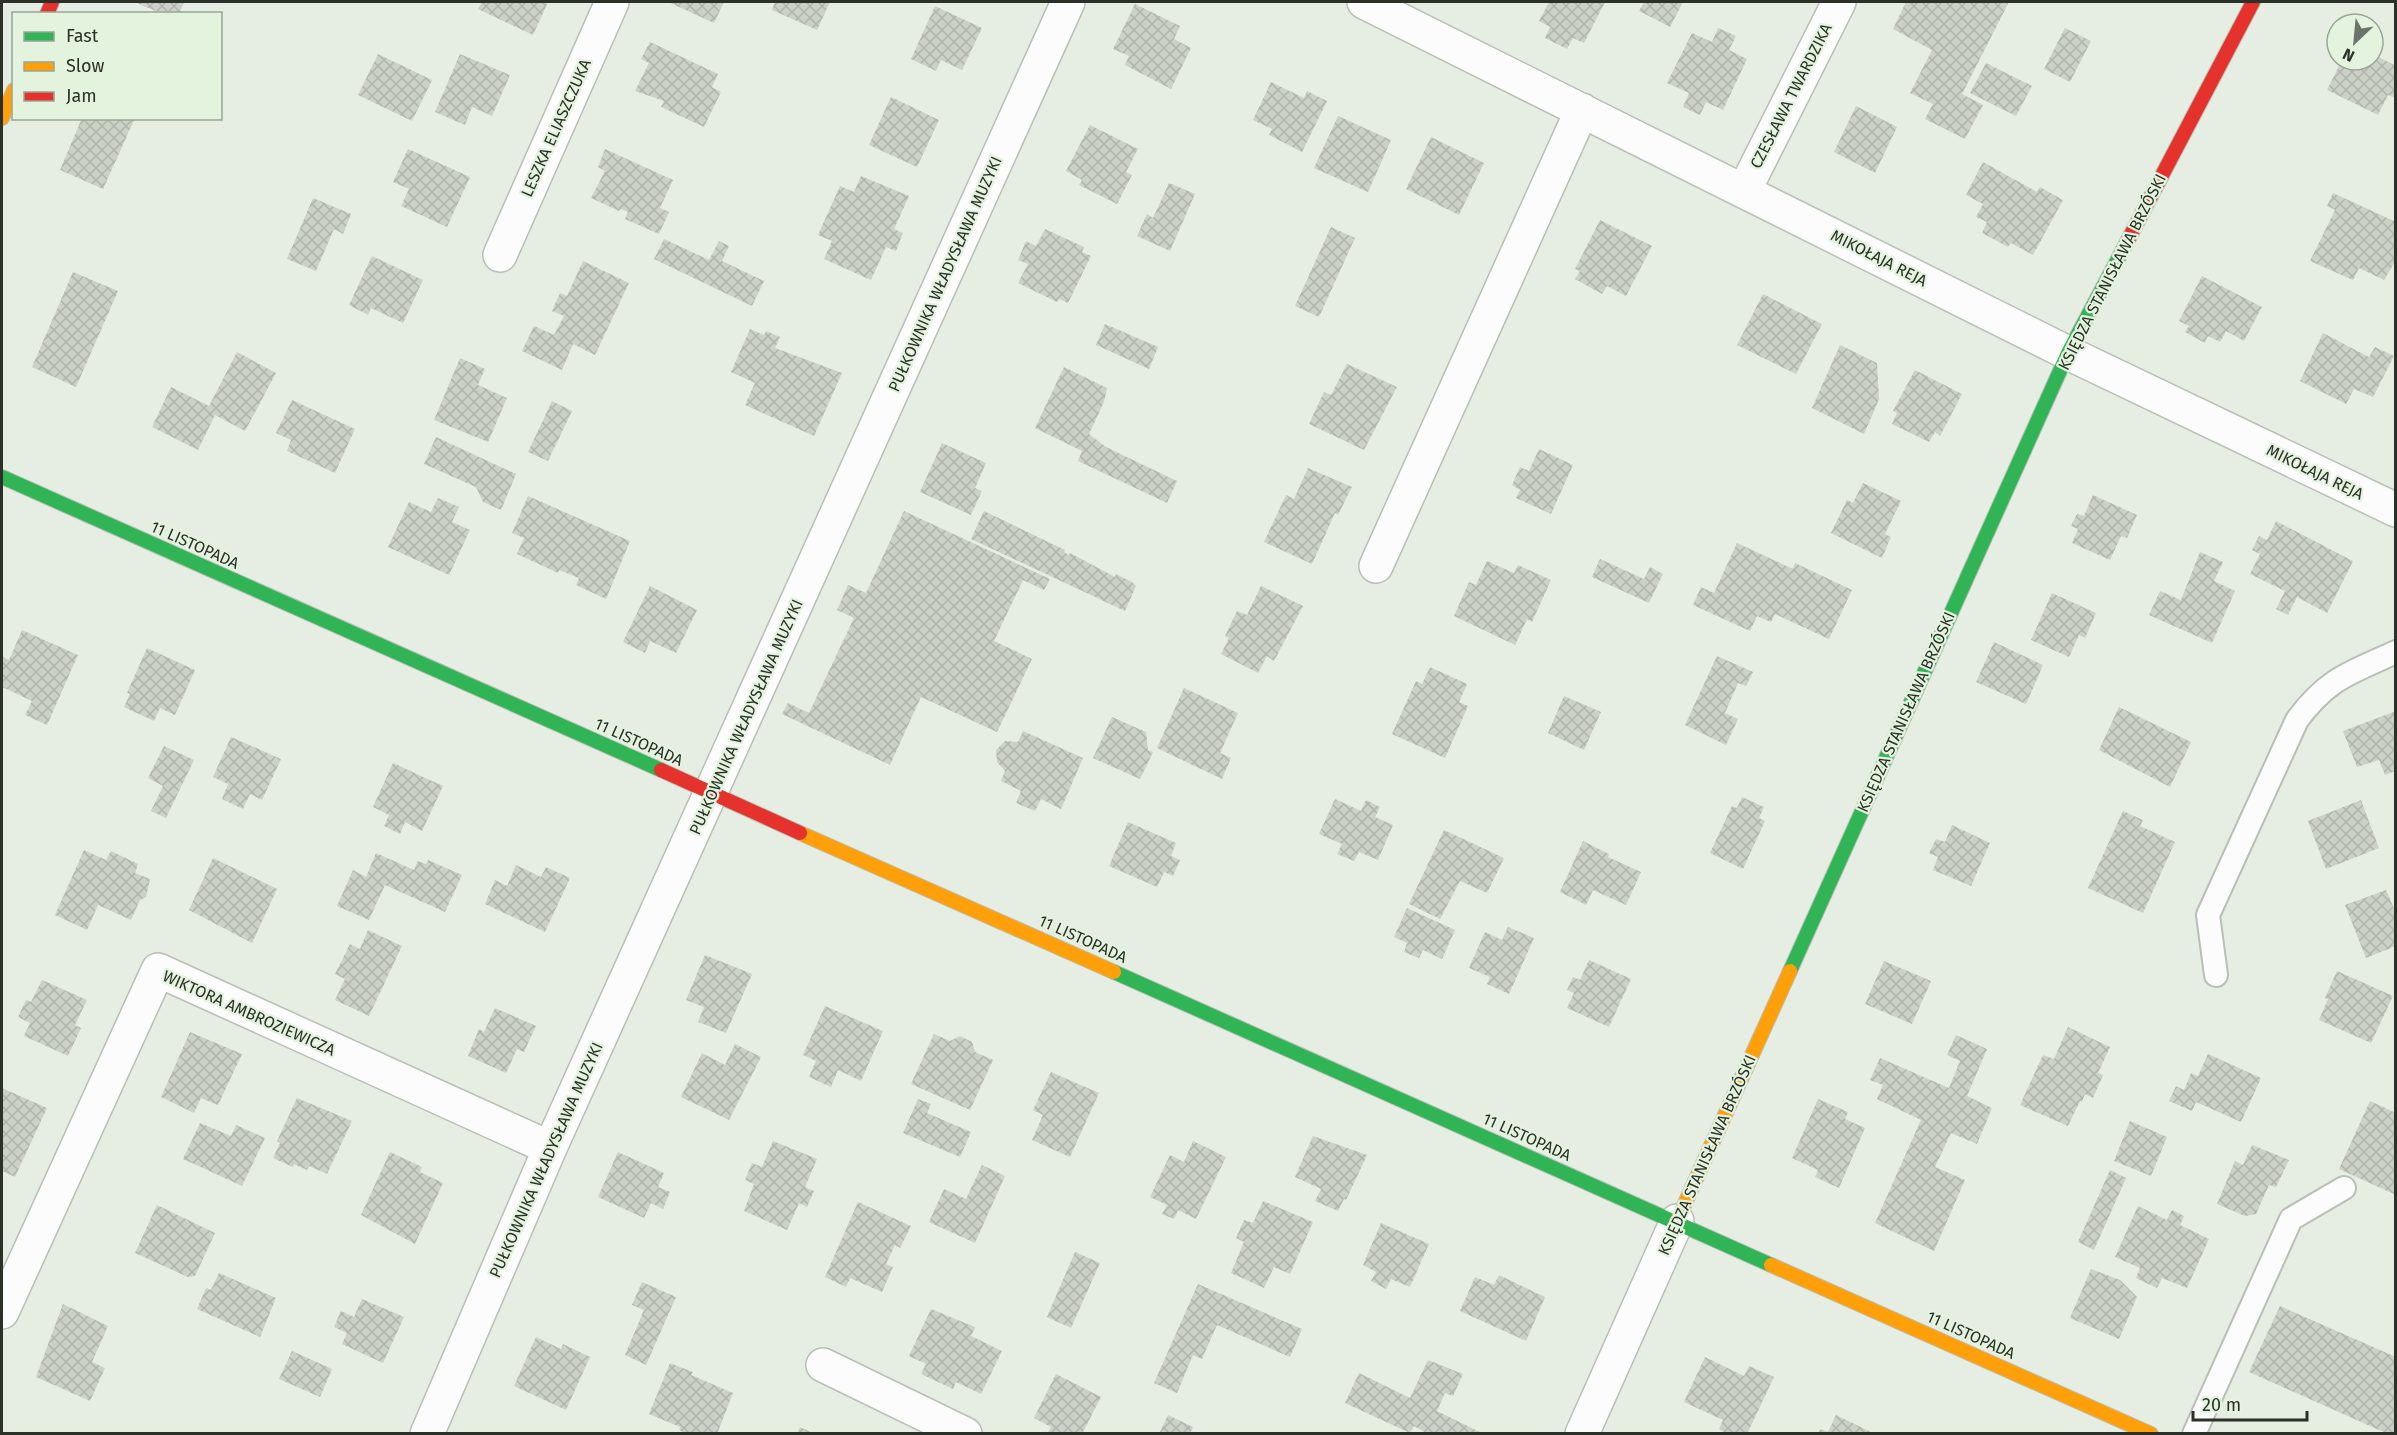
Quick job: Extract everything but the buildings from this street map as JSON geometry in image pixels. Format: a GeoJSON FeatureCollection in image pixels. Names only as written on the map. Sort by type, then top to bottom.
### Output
{"type":"FeatureCollection","features":[{"type":"Feature","properties":{"kind":"main road","name":"KSIĘDZA STANISŁAWA BRZÓSKI"},"geometry":{"type":"LineString","coordinates":[[1677,1221],[2068,353],[2253,2]]}},
{"type":"Feature","properties":{"kind":"main road"},"geometry":{"type":"LineString","coordinates":[[2,117],[12,94]]}},
{"type":"Feature","properties":{"kind":"main road","name":"11 LISTOPADA"},"geometry":{"type":"LineString","coordinates":[[2,477],[2151,1434]]}},
{"type":"Feature","properties":{"kind":"street","name":"LESZKA ELIASZCZUKA"},"geometry":{"type":"LineString","coordinates":[[500,255],[612,2]]}},
{"type":"Feature","properties":{"kind":"street","name":"PUŁKOWNIKA WŁADYSŁAWA MUZYKI"},"geometry":{"type":"LineString","coordinates":[[427,1434],[550,1148],[1068,2]]}},
{"type":"Feature","properties":{"kind":"street","name":"MIKOŁAJA REJA"},"geometry":{"type":"LineString","coordinates":[[1364,2],[2068,353],[2396,510]]}},
{"type":"Feature","properties":{"kind":"street","name":"CZESŁAWA TWARDZIKA"},"geometry":{"type":"LineString","coordinates":[[1744,190],[1839,2]]}},
{"type":"Feature","properties":{"kind":"street"},"geometry":{"type":"LineString","coordinates":[[1376,566],[1582,110]]}},
{"type":"Feature","properties":{"kind":"street","name":"WIKTORA AMBROZIEWICZA"},"geometry":{"type":"LineString","coordinates":[[2,1312],[158,970],[550,1148]]}},
{"type":"Feature","properties":{"kind":"street","name":"KSIĘDZA STANISŁAWA BRZÓSKI"},"geometry":{"type":"LineString","coordinates":[[1582,1434],[1677,1221]]}},
{"type":"Feature","properties":{"kind":"street"},"geometry":{"type":"LineString","coordinates":[[823,1365],[965,1434]]}},
{"type":"Feature","properties":{"kind":"lane"},"geometry":{"type":"LineString","coordinates":[[2216,975],[2208,915],[2297,720],[2313,699],[2335,679],[2396,652]]}},
{"type":"Feature","properties":{"kind":"lane"},"geometry":{"type":"LineString","coordinates":[[2194,1434],[2291,1219],[2344,1188]]}},
{"type":"Feature","properties":{"kind":"traffic: fast"},"geometry":{"type":"LineString","coordinates":[[1790,971],[2068,353],[2127,242]]}},
{"type":"Feature","properties":{"kind":"traffic: fast"},"geometry":{"type":"LineString","coordinates":[[2,477],[661,770]]}},
{"type":"Feature","properties":{"kind":"traffic: fast"},"geometry":{"type":"LineString","coordinates":[[1114,972],[1771,1265]]}},
{"type":"Feature","properties":{"kind":"traffic: slow"},"geometry":{"type":"LineString","coordinates":[[2,118],[12,95]]}},
{"type":"Feature","properties":{"kind":"traffic: slow"},"geometry":{"type":"LineString","coordinates":[[800,833],[1114,972]]}},
{"type":"Feature","properties":{"kind":"traffic: slow"},"geometry":{"type":"LineString","coordinates":[[1677,1221],[1790,971]]}},
{"type":"Feature","properties":{"kind":"traffic: slow"},"geometry":{"type":"LineString","coordinates":[[1771,1265],[2151,1434]]}},
{"type":"Feature","properties":{"kind":"traffic: jam"},"geometry":{"type":"LineString","coordinates":[[48,12],[52,2]]}},
{"type":"Feature","properties":{"kind":"traffic: jam"},"geometry":{"type":"LineString","coordinates":[[2127,242],[2253,2]]}},
{"type":"Feature","properties":{"kind":"traffic: jam"},"geometry":{"type":"LineString","coordinates":[[661,770],[800,833]]}}]}
